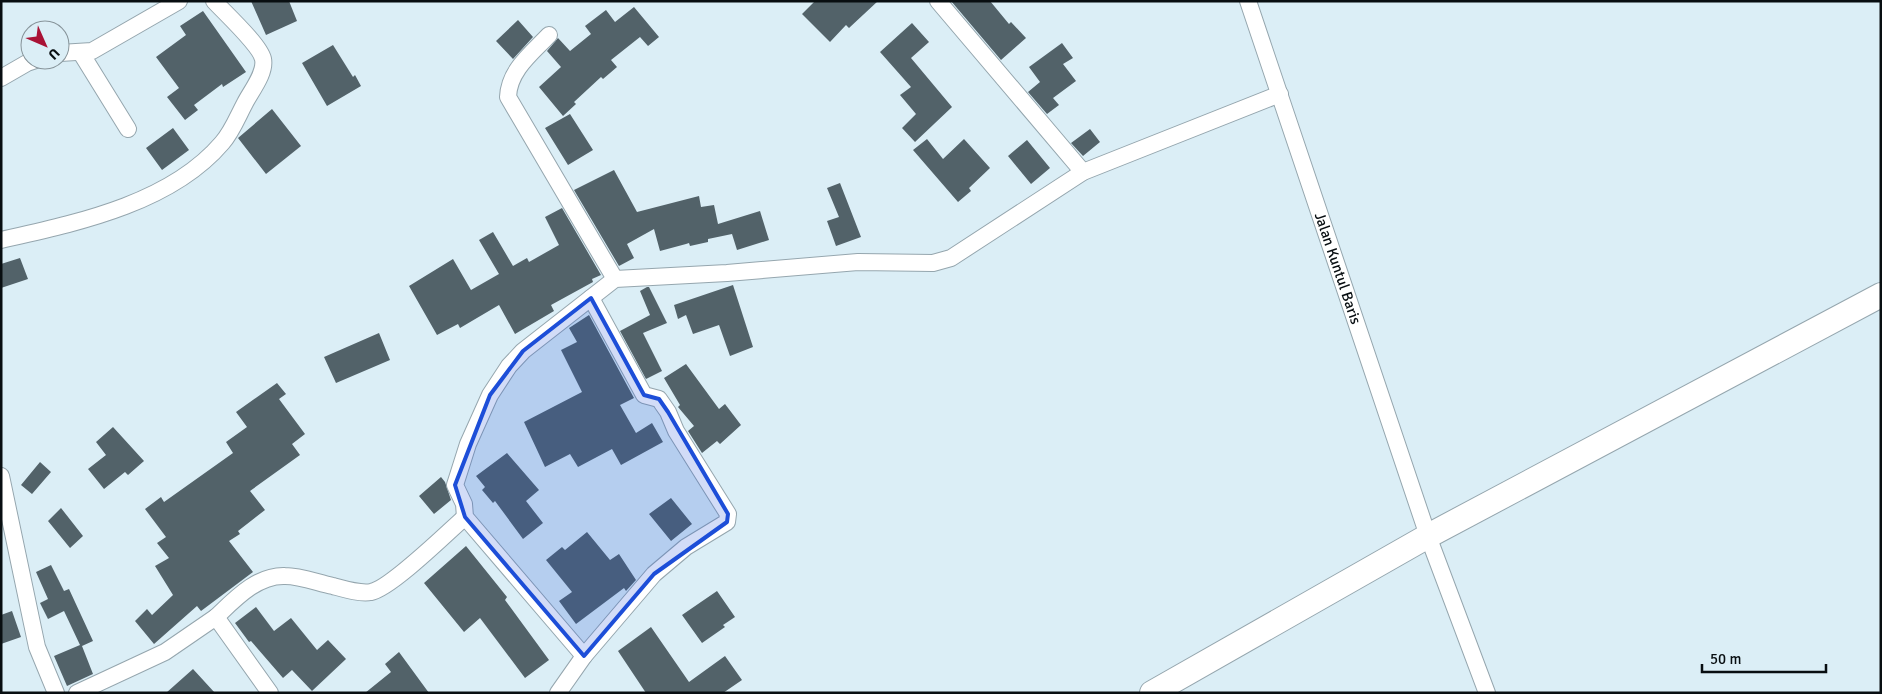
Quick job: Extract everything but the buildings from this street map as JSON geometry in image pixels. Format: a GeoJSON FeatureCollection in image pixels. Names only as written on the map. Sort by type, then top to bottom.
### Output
{"type":"FeatureCollection","features":[{"type":"Feature","properties":{"kind":"street"},"geometry":{"type":"LineString","coordinates":[[70,53],[92,51],[179,1]]}},
{"type":"Feature","properties":{"kind":"street"},"geometry":{"type":"LineString","coordinates":[[1,240],[62,226],[163,191],[195,170],[223,142],[262,72],[263,58],[253,43],[214,1]]}},
{"type":"Feature","properties":{"kind":"street"},"geometry":{"type":"LineString","coordinates":[[938,1],[1083,172]]}},
{"type":"Feature","properties":{"kind":"street","name":"Jalan Kuntul Baris"},"geometry":{"type":"LineString","coordinates":[[1248,1],[1428,536],[1487,693]]}},
{"type":"Feature","properties":{"kind":"street"},"geometry":{"type":"LineString","coordinates":[[549,35],[516,70],[508,85],[508,97],[615,279]]}},
{"type":"Feature","properties":{"kind":"street"},"geometry":{"type":"LineString","coordinates":[[81,52],[128,129]]}},
{"type":"Feature","properties":{"kind":"street"},"geometry":{"type":"LineString","coordinates":[[1,78],[20,67]]}},
{"type":"Feature","properties":{"kind":"street"},"geometry":{"type":"LineString","coordinates":[[584,656],[465,516],[464,504],[455,485],[468,444],[490,395],[509,366],[524,351],[615,279],[727,273],[858,262],[933,263],[951,258],[1083,172],[1280,94]]}},
{"type":"Feature","properties":{"kind":"street"},"geometry":{"type":"LineString","coordinates":[[1152,693],[1428,536],[1881,295]]}},
{"type":"Feature","properties":{"kind":"street"},"geometry":{"type":"LineString","coordinates":[[558,693],[584,656],[654,574],[686,547],[727,522],[728,514],[676,431],[663,405],[658,399],[644,395],[591,298]]}},
{"type":"Feature","properties":{"kind":"street"},"geometry":{"type":"LineString","coordinates":[[1,476],[37,647],[56,693]]}},
{"type":"Feature","properties":{"kind":"street"},"geometry":{"type":"LineString","coordinates":[[77,693],[165,652],[216,617],[241,593],[268,577],[286,576],[347,590],[371,592],[393,580],[465,516]]}},
{"type":"Feature","properties":{"kind":"street"},"geometry":{"type":"LineString","coordinates":[[216,617],[270,693]]}},
{"type":"Feature","properties":{"kind":"highlighted area"},"geometry":{"type":"Polygon","coordinates":[[[591,298],[644,395],[659,399],[728,514],[727,522],[654,574],[584,656],[465,517],[455,485],[490,395],[523,351],[591,298]]]}}]}
